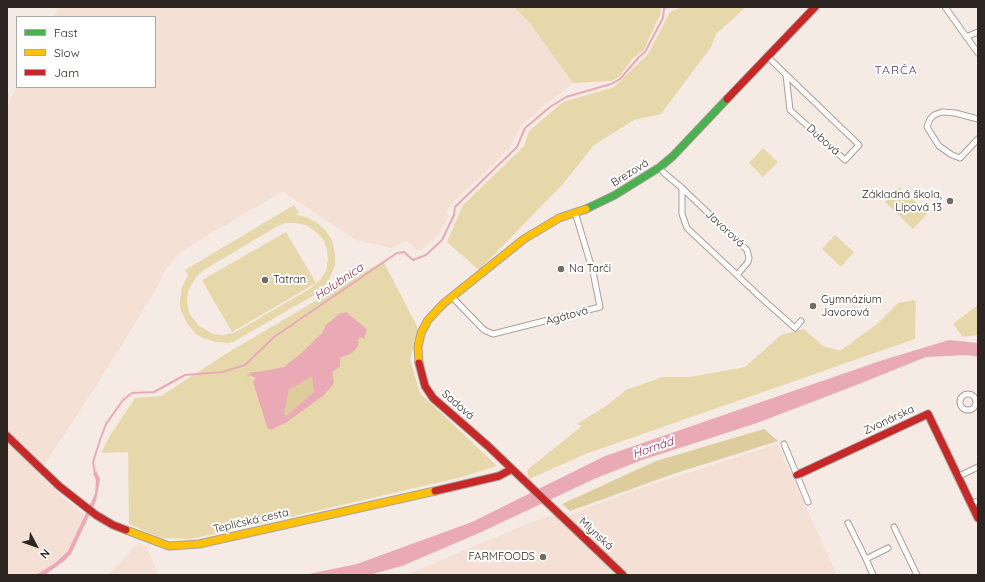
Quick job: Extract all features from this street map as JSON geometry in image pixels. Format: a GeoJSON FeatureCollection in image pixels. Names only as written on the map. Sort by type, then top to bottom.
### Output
{"type":"FeatureCollection","features":[{"type":"Feature","properties":{"kind":"street","name":"Brezová"},"geometry":{"type":"LineString","coordinates":[[428,320],[436,310],[452,296],[524,239],[553,221],[616,195],[660,168],[815,7]]}},
{"type":"Feature","properties":{"kind":"street"},"geometry":{"type":"LineString","coordinates":[[945,7],[978,53]]}},
{"type":"Feature","properties":{"kind":"street"},"geometry":{"type":"LineString","coordinates":[[966,37],[978,32]]}},
{"type":"Feature","properties":{"kind":"street","name":"Dubová"},"geometry":{"type":"LineString","coordinates":[[767,56],[859,145],[845,160],[790,110],[786,75]]}},
{"type":"Feature","properties":{"kind":"street"},"geometry":{"type":"LineString","coordinates":[[978,118],[942,112],[934,115],[930,119],[927,127],[939,146],[952,155],[960,158],[978,139]]}},
{"type":"Feature","properties":{"kind":"street","name":"Javorová"},"geometry":{"type":"LineString","coordinates":[[660,168],[748,250],[748,262],[737,275]]}},
{"type":"Feature","properties":{"kind":"street"},"geometry":{"type":"LineString","coordinates":[[682,188],[682,214],[687,228],[758,296],[795,328],[801,321]]}},
{"type":"Feature","properties":{"kind":"street","name":"Agátová"},"geometry":{"type":"LineString","coordinates":[[452,296],[474,321],[484,330],[493,334],[600,307],[593,272],[575,212]]}},
{"type":"Feature","properties":{"kind":"street","name":"Sadová"},"geometry":{"type":"LineString","coordinates":[[428,320],[419,340],[417,353],[425,386],[433,398],[512,469]]}},
{"type":"Feature","properties":{"kind":"street","name":"Zvonárska"},"geometry":{"type":"LineString","coordinates":[[797,475],[928,414],[978,518]]}},
{"type":"Feature","properties":{"kind":"street","name":"Tepličská cesta"},"geometry":{"type":"LineString","coordinates":[[7,436],[59,486],[96,515],[113,525],[168,546],[199,544],[474,482],[499,476],[512,469]]}},
{"type":"Feature","properties":{"kind":"street"},"geometry":{"type":"LineString","coordinates":[[784,444],[808,502]]}},
{"type":"Feature","properties":{"kind":"street"},"geometry":{"type":"LineString","coordinates":[[957,477],[978,467]]}},
{"type":"Feature","properties":{"kind":"street","name":"Mlynská"},"geometry":{"type":"LineString","coordinates":[[512,469],[623,575]]}},
{"type":"Feature","properties":{"kind":"street"},"geometry":{"type":"LineString","coordinates":[[970,504],[978,501]]}},
{"type":"Feature","properties":{"kind":"street"},"geometry":{"type":"LineString","coordinates":[[848,523],[873,575]]}},
{"type":"Feature","properties":{"kind":"street"},"geometry":{"type":"LineString","coordinates":[[894,527],[917,575]]}},
{"type":"Feature","properties":{"kind":"street"},"geometry":{"type":"LineString","coordinates":[[866,559],[888,548]]}},
{"type":"Feature","properties":{"kind":"shaded area"},"geometry":{"type":"Polygon","coordinates":[[[58,7],[514,7],[529,22],[573,83],[521,126],[509,148],[448,208],[445,213],[449,215],[439,234],[420,251],[406,241],[392,248],[356,240],[283,191],[183,250],[166,268],[155,291],[98,383],[38,474],[86,516],[68,551],[55,563],[36,575],[7,575],[7,106],[16,88],[156,88],[156,16],[54,16],[58,7]]]}},
{"type":"Feature","properties":{"kind":"shaded area"},"geometry":{"type":"Polygon","coordinates":[[[514,7],[661,7],[660,15],[643,51],[634,57],[619,77],[611,81],[573,83],[529,22],[514,7]]]}},
{"type":"Feature","properties":{"kind":"shaded area"},"geometry":{"type":"Polygon","coordinates":[[[682,7],[746,7],[716,34],[711,47],[661,114],[634,120],[594,145],[563,184],[479,270],[447,242],[463,205],[524,146],[529,131],[563,102],[614,87],[648,54],[669,14],[668,13],[682,7]]]}},
{"type":"Feature","properties":{"kind":"shaded area"},"geometry":{"type":"Polygon","coordinates":[[[763,148],[778,162],[763,177],[749,163],[763,148]]]}},
{"type":"Feature","properties":{"kind":"shaded area"},"geometry":{"type":"Polygon","coordinates":[[[899,187],[928,213],[913,229],[885,202],[899,187]]]}},
{"type":"Feature","properties":{"kind":"shaded area"},"geometry":{"type":"Polygon","coordinates":[[[294,205],[299,213],[296,215],[306,217],[316,222],[325,230],[332,240],[335,252],[335,265],[328,282],[319,291],[235,341],[229,343],[216,342],[203,338],[197,335],[188,325],[180,307],[182,287],[188,275],[185,270],[294,205]],[[285,223],[276,227],[204,270],[196,277],[188,291],[187,302],[189,313],[199,326],[213,334],[223,335],[234,333],[311,288],[320,280],[326,271],[328,260],[327,249],[323,239],[306,225],[285,223]]]}},
{"type":"Feature","properties":{"kind":"shaded area"},"geometry":{"type":"Polygon","coordinates":[[[286,232],[316,283],[232,332],[202,280],[286,232]]]}},
{"type":"Feature","properties":{"kind":"shaded area"},"geometry":{"type":"Polygon","coordinates":[[[835,235],[854,252],[841,267],[822,249],[835,235]]]}},
{"type":"Feature","properties":{"kind":"shaded area"},"geometry":{"type":"Polygon","coordinates":[[[383,261],[418,328],[410,360],[420,393],[497,466],[462,477],[230,531],[189,539],[161,538],[129,524],[128,452],[101,453],[111,434],[135,398],[161,396],[229,352],[383,261]]]}},
{"type":"Feature","properties":{"kind":"shaded area"},"geometry":{"type":"Polygon","coordinates":[[[914,300],[916,302],[915,339],[588,453],[529,479],[527,470],[582,426],[577,424],[606,406],[626,390],[662,377],[690,377],[745,367],[781,335],[804,329],[823,346],[840,351],[877,324],[898,303],[914,300]]]}},
{"type":"Feature","properties":{"kind":"shaded area"},"geometry":{"type":"Polygon","coordinates":[[[978,305],[978,335],[963,337],[953,324],[978,305]]]}},
{"type":"Feature","properties":{"kind":"shaded area"},"geometry":{"type":"Polygon","coordinates":[[[312,375],[314,392],[286,416],[284,413],[289,390],[312,375]]]}},
{"type":"Feature","properties":{"kind":"shaded area"},"geometry":{"type":"Polygon","coordinates":[[[764,429],[778,441],[676,473],[570,511],[562,504],[656,461],[764,429]]]}},
{"type":"Feature","properties":{"kind":"shaded area"},"geometry":{"type":"Polygon","coordinates":[[[777,444],[837,575],[406,575],[544,517],[572,514],[629,492],[777,444]]]}},
{"type":"Feature","properties":{"kind":"shaded area"},"geometry":{"type":"Polygon","coordinates":[[[139,542],[147,547],[158,575],[108,575],[139,542]]]}},
{"type":"Feature","properties":{"kind":"water"},"geometry":{"type":"Polygon","coordinates":[[[346,312],[367,329],[364,339],[360,337],[357,341],[359,342],[358,346],[352,353],[340,358],[340,367],[332,372],[334,382],[324,395],[287,422],[271,430],[267,427],[253,382],[256,378],[250,375],[246,377],[251,372],[284,367],[304,351],[323,332],[325,326],[339,314],[346,312]],[[312,376],[289,390],[284,413],[286,416],[314,392],[312,376]]]}},
{"type":"Feature","properties":{"kind":"water","name":"Hornád"},"geometry":{"type":"Polygon","coordinates":[[[949,340],[978,343],[978,357],[968,355],[926,357],[757,423],[642,460],[594,479],[479,533],[402,566],[369,575],[304,575],[357,564],[472,522],[605,456],[880,361],[949,340]]]}},
{"type":"Feature","properties":{"kind":"water"},"geometry":{"type":"Polygon","coordinates":[[[96,471],[100,479],[96,501],[71,554],[45,575],[36,575],[55,563],[68,551],[95,494],[96,480],[93,474],[96,471]]]}},
{"type":"Feature","properties":{"kind":"waterway","name":"Holubnica"},"geometry":{"type":"LineString","coordinates":[[95,474],[93,462],[106,424],[123,400],[132,393],[154,392],[185,375],[223,372],[245,365],[274,337],[397,253],[404,252],[413,260],[426,255],[442,240],[454,215],[455,207],[517,147],[525,128],[550,107],[566,97],[611,84],[620,79],[645,52],[663,18],[664,8],[669,7]]}},
{"type":"Feature","properties":{"kind":"traffic: fast"},"geometry":{"type":"LineString","coordinates":[[586,209],[615,195],[660,167],[673,156],[727,99]]}},
{"type":"Feature","properties":{"kind":"traffic: slow"},"geometry":{"type":"LineString","coordinates":[[419,363],[418,347],[421,333],[428,320],[443,304],[524,239],[559,218],[586,209]]}},
{"type":"Feature","properties":{"kind":"traffic: slow"},"geometry":{"type":"LineString","coordinates":[[126,530],[169,546],[199,544],[435,491]]}},
{"type":"Feature","properties":{"kind":"traffic: jam"},"geometry":{"type":"LineString","coordinates":[[727,99],[815,7]]}},
{"type":"Feature","properties":{"kind":"traffic: jam"},"geometry":{"type":"LineString","coordinates":[[419,363],[425,386],[433,398],[488,446],[623,575]]}},
{"type":"Feature","properties":{"kind":"traffic: jam"},"geometry":{"type":"LineString","coordinates":[[797,475],[928,414],[978,518]]}},
{"type":"Feature","properties":{"kind":"traffic: jam"},"geometry":{"type":"LineString","coordinates":[[7,436],[59,486],[96,515],[113,525],[126,530]]}},
{"type":"Feature","properties":{"kind":"traffic: jam"},"geometry":{"type":"LineString","coordinates":[[435,491],[499,476],[512,469]]}},
{"type":"Feature","properties":{"kind":"place","name":"Základná škola, Lipová 13"},"geometry":{"type":"Point","coordinates":[950,201]}},
{"type":"Feature","properties":{"kind":"place","name":"Na Tarči"},"geometry":{"type":"Point","coordinates":[561,269]}},
{"type":"Feature","properties":{"kind":"place","name":"Tatran"},"geometry":{"type":"Point","coordinates":[265,280]}},
{"type":"Feature","properties":{"kind":"place","name":"Gymnázium Javorová"},"geometry":{"type":"Point","coordinates":[813,306]}},
{"type":"Feature","properties":{"kind":"place","name":"FARMFOODS"},"geometry":{"type":"Point","coordinates":[543,557]}},
{"type":"Feature","properties":{"kind":"district","name":"TARČA"},"geometry":{"type":"Point","coordinates":[896,70]}}]}
